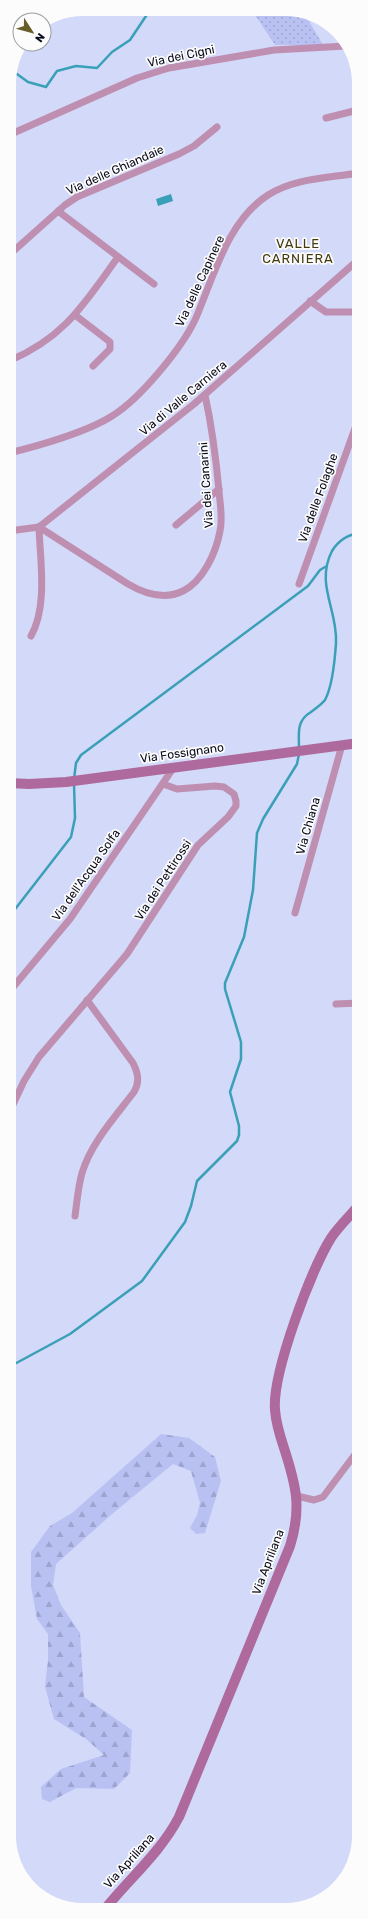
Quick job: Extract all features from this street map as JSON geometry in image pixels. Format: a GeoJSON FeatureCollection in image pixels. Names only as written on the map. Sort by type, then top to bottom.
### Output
{"type":"FeatureCollection","features":[{"type":"Feature","properties":{"kind":"street","name":"Via dei Cigni"},"geometry":{"type":"LineString","coordinates":[[16,132],[130,81],[163,70],[268,51],[341,46]]}},
{"type":"Feature","properties":{"kind":"street"},"geometry":{"type":"LineString","coordinates":[[326,118],[352,112]]}},
{"type":"Feature","properties":{"kind":"street","name":"Via delle Ghiandaie"},"geometry":{"type":"LineString","coordinates":[[16,249],[58,211],[82,194],[183,152],[217,127]]}},
{"type":"Feature","properties":{"kind":"street","name":"Via delle Capinere"},"geometry":{"type":"LineString","coordinates":[[16,451],[98,424],[116,414],[134,399],[186,338],[198,314],[227,245],[242,220],[259,201],[277,189],[291,184],[352,174]]}},
{"type":"Feature","properties":{"kind":"street"},"geometry":{"type":"LineString","coordinates":[[58,211],[154,284]]}},
{"type":"Feature","properties":{"kind":"street"},"geometry":{"type":"LineString","coordinates":[[16,357],[44,343],[65,326],[75,315],[118,257]]}},
{"type":"Feature","properties":{"kind":"street","name":"Via di Valle Carniera"},"geometry":{"type":"LineString","coordinates":[[39,527],[205,395],[310,301],[352,267]]}},
{"type":"Feature","properties":{"kind":"street"},"geometry":{"type":"LineString","coordinates":[[310,301],[326,312],[352,312]]}},
{"type":"Feature","properties":{"kind":"street"},"geometry":{"type":"LineString","coordinates":[[75,315],[110,342],[110,349],[93,366]]}},
{"type":"Feature","properties":{"kind":"street","name":"Via dei Canarini"},"geometry":{"type":"LineString","coordinates":[[39,527],[136,588],[155,594],[173,594],[193,585],[206,567],[220,531],[219,489],[215,445],[205,395]]}},
{"type":"Feature","properties":{"kind":"street","name":"Via delle Folaghe"},"geometry":{"type":"LineString","coordinates":[[300,584],[352,437]]}},
{"type":"Feature","properties":{"kind":"street"},"geometry":{"type":"LineString","coordinates":[[176,525],[219,489]]}},
{"type":"Feature","properties":{"kind":"street"},"geometry":{"type":"LineString","coordinates":[[16,530],[39,527],[41,602],[38,624],[31,636]]}},
{"type":"Feature","properties":{"kind":"street","name":"Via Fossignano"},"geometry":{"type":"LineString","coordinates":[[16,783],[43,784],[66,782],[352,743]]}},
{"type":"Feature","properties":{"kind":"street","name":"Via Chiana"},"geometry":{"type":"LineString","coordinates":[[295,913],[342,745]]}},
{"type":"Feature","properties":{"kind":"street","name":"Via dell'Acqua Solfa"},"geometry":{"type":"LineString","coordinates":[[16,984],[70,919],[174,767]]}},
{"type":"Feature","properties":{"kind":"street","name":"Via dei Pettirossi"},"geometry":{"type":"LineString","coordinates":[[16,1098],[30,1069],[132,947],[193,851],[203,839],[228,817],[236,806],[234,794],[224,787],[215,786],[177,789],[163,784]]}},
{"type":"Feature","properties":{"kind":"street"},"geometry":{"type":"LineString","coordinates":[[75,1216],[81,1178],[88,1160],[99,1140],[134,1092],[138,1079],[133,1063],[87,1000]]}},
{"type":"Feature","properties":{"kind":"street"},"geometry":{"type":"LineString","coordinates":[[336,1004],[352,1003]]}},
{"type":"Feature","properties":{"kind":"street","name":"Via Apriliana"},"geometry":{"type":"LineString","coordinates":[[109,1903],[154,1854],[167,1837],[179,1817],[290,1546],[297,1518],[298,1496],[276,1416],[274,1405],[277,1383],[296,1322],[317,1266],[332,1237],[352,1213]]}},
{"type":"Feature","properties":{"kind":"street"},"geometry":{"type":"LineString","coordinates":[[298,1496],[314,1500],[323,1497],[352,1458]]}},
{"type":"Feature","properties":{"kind":"green space"},"geometry":{"type":"Polygon","coordinates":[[[256,16],[298,17],[308,20],[323,45],[275,45],[256,16]]]}},
{"type":"Feature","properties":{"kind":"green space"},"geometry":{"type":"Polygon","coordinates":[[[161,1434],[189,1438],[215,1457],[221,1481],[205,1533],[196,1534],[190,1528],[197,1515],[200,1503],[191,1471],[173,1464],[112,1514],[56,1564],[53,1585],[61,1605],[80,1633],[84,1697],[132,1730],[130,1773],[114,1789],[76,1788],[50,1802],[42,1799],[41,1787],[61,1769],[104,1755],[86,1739],[54,1719],[45,1687],[48,1660],[48,1634],[37,1619],[31,1586],[31,1552],[50,1526],[72,1513],[161,1434]]]}},
{"type":"Feature","properties":{"kind":"shaded area"},"geometry":{"type":"Polygon","coordinates":[[[171,194],[173,201],[158,206],[156,199],[171,194]]]}},
{"type":"Feature","properties":{"kind":"waterway"},"geometry":{"type":"LineString","coordinates":[[17,74],[28,82],[46,87],[57,71],[76,66],[97,68],[112,52],[130,40],[146,16]]}},
{"type":"Feature","properties":{"kind":"waterway"},"geometry":{"type":"LineString","coordinates":[[299,749],[299,728],[301,723],[306,716],[325,700],[330,688],[333,672],[336,631],[326,586],[327,563],[334,547],[340,541],[352,535]]}},
{"type":"Feature","properties":{"kind":"waterway"},"geometry":{"type":"LineString","coordinates":[[74,779],[76,763],[81,755],[308,586],[320,570],[325,567]]}},
{"type":"Feature","properties":{"kind":"waterway"},"geometry":{"type":"LineString","coordinates":[[16,1363],[70,1334],[142,1281],[185,1222],[191,1206],[197,1181],[237,1141],[239,1126],[230,1092],[241,1059],[241,1042],[225,989],[225,983],[244,937],[253,890],[257,833],[263,819],[297,764],[299,754]]}},
{"type":"Feature","properties":{"kind":"waterway"},"geometry":{"type":"LineString","coordinates":[[16,908],[71,837],[75,818],[74,784]]}},
{"type":"Feature","properties":{"kind":"district","name":"VALLE CARNIERA"},"geometry":{"type":"Point","coordinates":[298,250]}}]}
